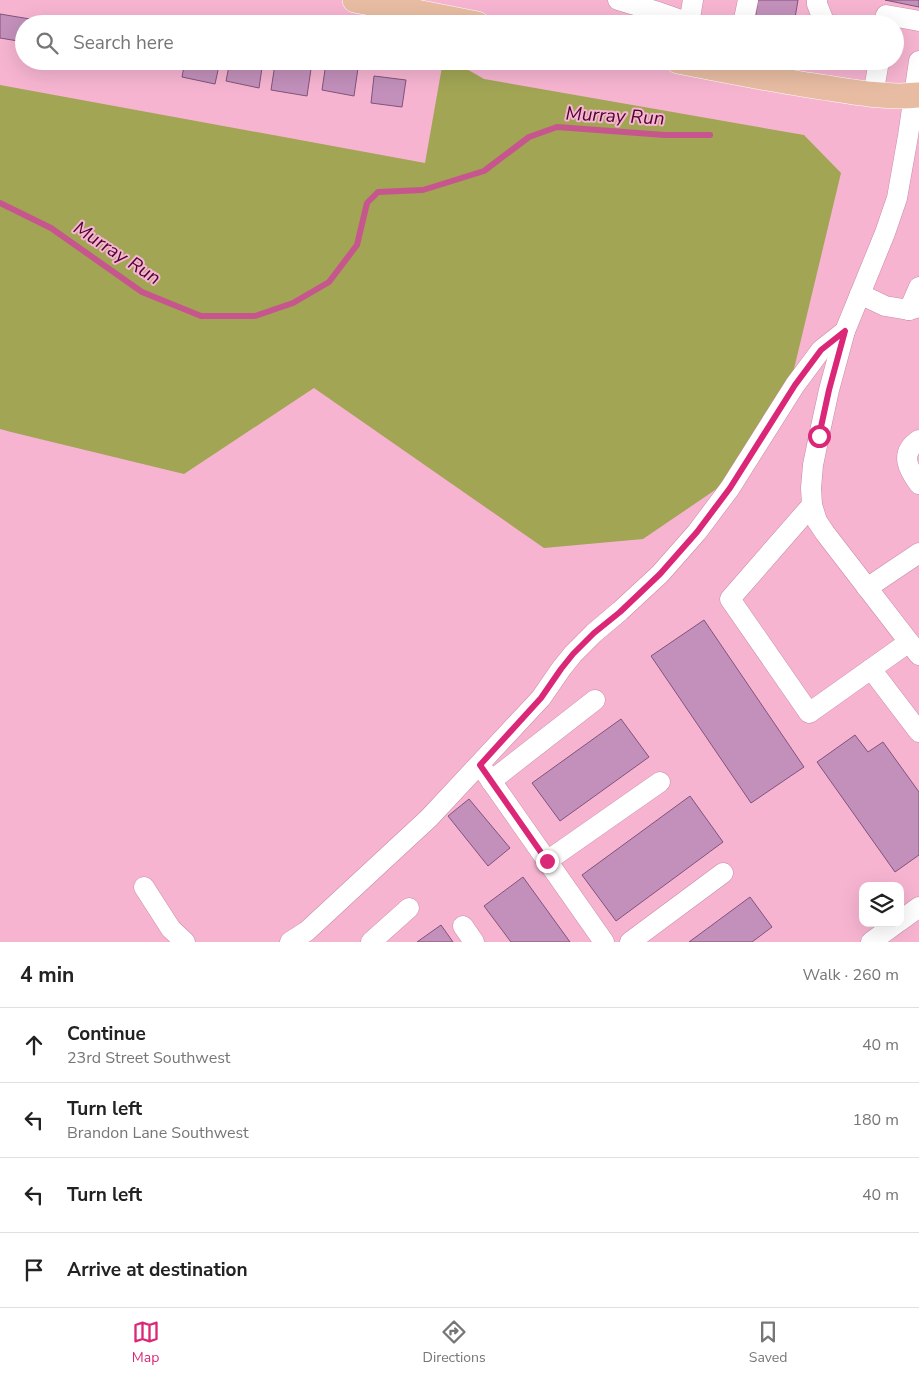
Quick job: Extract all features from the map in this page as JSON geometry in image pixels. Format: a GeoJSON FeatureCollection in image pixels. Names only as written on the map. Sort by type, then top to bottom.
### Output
{"type":"FeatureCollection","features":[{"type":"Feature","properties":{"kind":"main road"},"geometry":{"type":"LineString","coordinates":[[355,0],[431,15]]}},
{"type":"Feature","properties":{"kind":"main road"},"geometry":{"type":"LineString","coordinates":[[748,70],[810,86],[873,95],[917,96]]}},
{"type":"Feature","properties":{"kind":"street"},"geometry":{"type":"LineString","coordinates":[[618,0],[665,15]]}},
{"type":"Feature","properties":{"kind":"street"},"geometry":{"type":"LineString","coordinates":[[690,15],[693,0]]}},
{"type":"Feature","properties":{"kind":"street"},"geometry":{"type":"LineString","coordinates":[[745,15],[748,0]]}},
{"type":"Feature","properties":{"kind":"street"},"geometry":{"type":"LineString","coordinates":[[817,0],[821,15]]}},
{"type":"Feature","properties":{"kind":"street"},"geometry":{"type":"LineString","coordinates":[[904,18],[919,21]]}},
{"type":"Feature","properties":{"kind":"street"},"geometry":{"type":"LineString","coordinates":[[812,505],[730,599],[809,713],[871,669],[914,648],[824,533],[817,521],[812,505],[811,488],[813,465],[829,390],[845,331],[897,198],[917,96],[919,61]]}},
{"type":"Feature","properties":{"kind":"street"},"geometry":{"type":"LineString","coordinates":[[873,95],[877,70]]}},
{"type":"Feature","properties":{"kind":"street"},"geometry":{"type":"LineString","coordinates":[[860,294],[885,306],[914,309],[919,287]]}},
{"type":"Feature","properties":{"kind":"street"},"geometry":{"type":"LineString","coordinates":[[290,942],[307,931],[429,818],[541,698],[573,654],[660,574],[697,532],[730,488],[795,385],[821,350],[845,331]]}},
{"type":"Feature","properties":{"kind":"street"},"geometry":{"type":"LineString","coordinates":[[919,440],[909,449],[907,458],[908,467],[919,484]]}},
{"type":"Feature","properties":{"kind":"street"},"geometry":{"type":"LineString","coordinates":[[867,588],[919,553]]}},
{"type":"Feature","properties":{"kind":"street"},"geometry":{"type":"LineString","coordinates":[[871,669],[919,732]]}},
{"type":"Feature","properties":{"kind":"street"},"geometry":{"type":"LineString","coordinates":[[491,782],[595,700]]}},
{"type":"Feature","properties":{"kind":"street"},"geometry":{"type":"LineString","coordinates":[[480,765],[604,942]]}},
{"type":"Feature","properties":{"kind":"street"},"geometry":{"type":"LineString","coordinates":[[547,861],[660,782]]}},
{"type":"Feature","properties":{"kind":"street"},"geometry":{"type":"LineString","coordinates":[[630,942],[724,872]]}},
{"type":"Feature","properties":{"kind":"street"},"geometry":{"type":"LineString","coordinates":[[144,887],[171,929],[185,942]]}},
{"type":"Feature","properties":{"kind":"street"},"geometry":{"type":"LineString","coordinates":[[904,918],[919,907]]}},
{"type":"Feature","properties":{"kind":"street"},"geometry":{"type":"LineString","coordinates":[[371,942],[409,908]]}},
{"type":"Feature","properties":{"kind":"street"},"geometry":{"type":"LineString","coordinates":[[871,942],[892,927]]}},
{"type":"Feature","properties":{"kind":"green space"},"geometry":{"type":"Polygon","coordinates":[[[441,70],[468,70],[484,79],[804,135],[841,173],[793,373],[718,488],[643,539],[544,548],[314,388],[184,474],[0,429],[0,85],[425,163],[441,70]]]}},
{"type":"Feature","properties":{"kind":"building"},"geometry":{"type":"Polygon","coordinates":[[[758,0],[798,0],[796,15],[756,15],[758,0]]]}},
{"type":"Feature","properties":{"kind":"building"},"geometry":{"type":"Polygon","coordinates":[[[885,0],[919,0],[919,7],[885,0]]]}},
{"type":"Feature","properties":{"kind":"building"},"geometry":{"type":"Polygon","coordinates":[[[0,14],[15,16],[15,40],[0,38],[0,14]]]}},
{"type":"Feature","properties":{"kind":"building"},"geometry":{"type":"Polygon","coordinates":[[[183,70],[218,70],[215,84],[182,77],[183,70]]]}},
{"type":"Feature","properties":{"kind":"building"},"geometry":{"type":"Polygon","coordinates":[[[228,70],[262,70],[259,88],[226,81],[228,70]]]}},
{"type":"Feature","properties":{"kind":"building"},"geometry":{"type":"Polygon","coordinates":[[[274,70],[311,70],[307,96],[271,90],[274,70]]]}},
{"type":"Feature","properties":{"kind":"building"},"geometry":{"type":"Polygon","coordinates":[[[325,70],[358,70],[354,96],[322,90],[325,70]]]}},
{"type":"Feature","properties":{"kind":"building"},"geometry":{"type":"Polygon","coordinates":[[[374,76],[406,80],[402,107],[371,103],[374,76]]]}},
{"type":"Feature","properties":{"kind":"building"},"geometry":{"type":"Polygon","coordinates":[[[704,620],[804,767],[751,803],[651,656],[704,620]]]}},
{"type":"Feature","properties":{"kind":"building"},"geometry":{"type":"Polygon","coordinates":[[[621,719],[649,757],[560,821],[532,783],[621,719]]]}},
{"type":"Feature","properties":{"kind":"building"},"geometry":{"type":"Polygon","coordinates":[[[855,735],[868,752],[883,742],[919,792],[919,855],[895,872],[817,762],[855,735]]]}},
{"type":"Feature","properties":{"kind":"building"},"geometry":{"type":"Polygon","coordinates":[[[690,796],[723,842],[616,921],[582,875],[690,796]]]}},
{"type":"Feature","properties":{"kind":"building"},"geometry":{"type":"Polygon","coordinates":[[[469,799],[510,848],[488,866],[448,816],[469,799]]]}},
{"type":"Feature","properties":{"kind":"building"},"geometry":{"type":"Polygon","coordinates":[[[523,877],[570,942],[511,942],[484,906],[523,877]]]}},
{"type":"Feature","properties":{"kind":"building"},"geometry":{"type":"Polygon","coordinates":[[[750,897],[772,927],[752,942],[689,942],[750,897]]]}},
{"type":"Feature","properties":{"kind":"building"},"geometry":{"type":"Polygon","coordinates":[[[441,925],[453,942],[417,942],[441,925]]]}},
{"type":"Feature","properties":{"kind":"waterway","name":"Murray Run"},"geometry":{"type":"LineString","coordinates":[[0,203],[51,228],[142,292],[201,316],[255,316],[293,303],[329,282],[357,245],[367,203],[378,192],[423,190],[484,171],[529,137],[557,127],[665,135],[710,135]]}},
{"type":"Feature","properties":{"kind":"route"},"geometry":{"type":"LineString","coordinates":[[547,861],[480,765],[541,698],[573,654],[660,574],[697,532],[730,488],[795,385],[821,350],[845,331],[819,436]]}}]}
